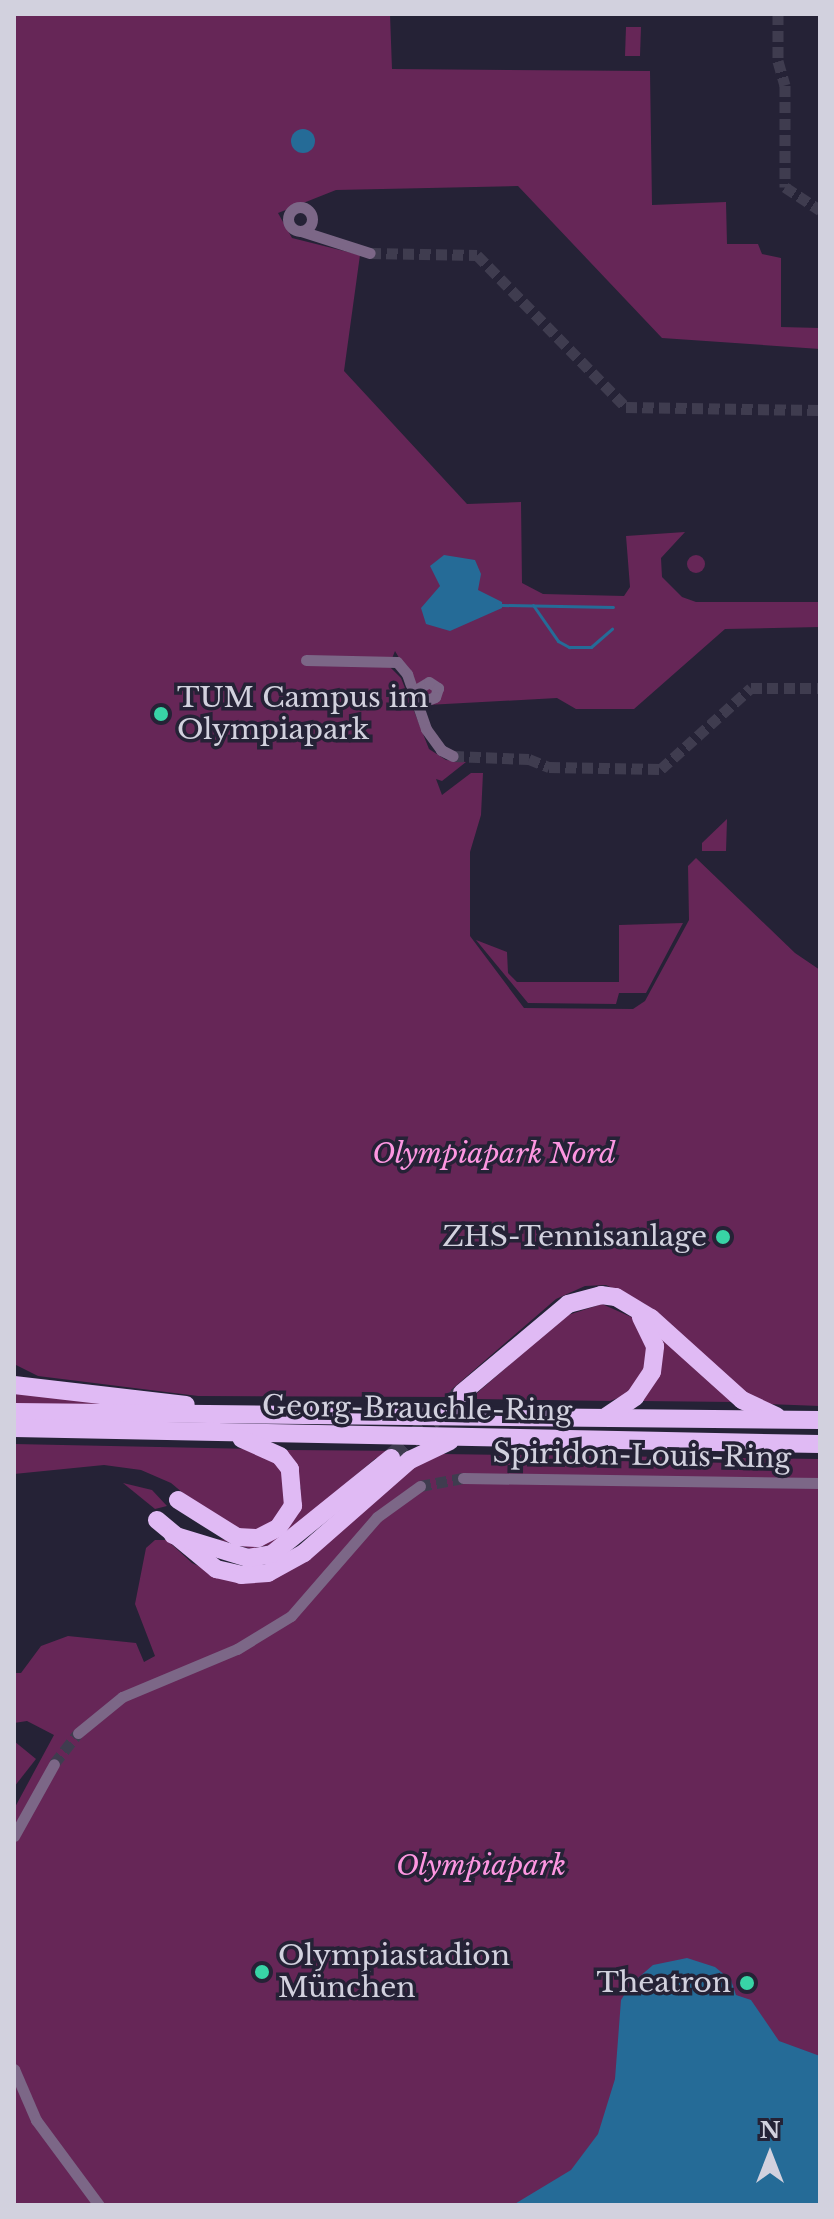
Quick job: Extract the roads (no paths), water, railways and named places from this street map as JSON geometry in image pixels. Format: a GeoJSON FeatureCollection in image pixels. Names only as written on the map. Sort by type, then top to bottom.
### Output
{"type":"FeatureCollection","features":[{"type":"Feature","properties":{"kind":"highway"},"geometry":{"type":"LineString","coordinates":[[462,1393],[568,1304],[601,1295],[638,1311],[742,1400],[783,1419]]}},
{"type":"Feature","properties":{"kind":"highway"},"geometry":{"type":"LineString","coordinates":[[607,1416],[635,1397],[652,1372],[655,1346],[638,1311]]}},
{"type":"Feature","properties":{"kind":"highway"},"geometry":{"type":"LineString","coordinates":[[14,1385],[217,1410]]}},
{"type":"Feature","properties":{"kind":"highway","name":"Georg-Brauchle-Ring"},"geometry":{"type":"LineString","coordinates":[[14,1412],[217,1410],[820,1420]]}},
{"type":"Feature","properties":{"kind":"highway","name":"Georg-Brauchle-Ring"},"geometry":{"type":"LineString","coordinates":[[14,1428],[39,1431],[820,1444]]}},
{"type":"Feature","properties":{"kind":"highway"},"geometry":{"type":"LineString","coordinates":[[14,1435],[39,1431]]}},
{"type":"Feature","properties":{"kind":"highway"},"geometry":{"type":"LineString","coordinates":[[219,1549],[178,1500],[237,1537],[258,1538],[285,1520],[295,1496],[290,1469],[280,1456],[232,1434]]}},
{"type":"Feature","properties":{"kind":"highway"},"geometry":{"type":"LineString","coordinates":[[157,1520],[205,1563],[228,1573],[278,1569],[304,1553],[410,1460],[457,1438]]}},
{"type":"Feature","properties":{"kind":"highway"},"geometry":{"type":"LineString","coordinates":[[173,1535],[248,1558],[285,1547],[391,1458]]}},
{"type":"Feature","properties":{"kind":"street"},"geometry":{"type":"LineString","coordinates":[[301,231],[370,253]]}},
{"type":"Feature","properties":{"kind":"street"},"geometry":{"type":"LineString","coordinates":[[306,660],[397,662],[414,691],[433,739],[453,756]]}},
{"type":"Feature","properties":{"kind":"street"},"geometry":{"type":"LineString","coordinates":[[414,691],[429,682],[438,688],[435,697],[419,703]]}},
{"type":"Feature","properties":{"kind":"street","name":"Spiridon-Louis-Ring"},"geometry":{"type":"LineString","coordinates":[[463,1478],[820,1483]]}},
{"type":"Feature","properties":{"kind":"street"},"geometry":{"type":"LineString","coordinates":[[78,1733],[122,1697],[237,1649],[291,1616],[377,1517],[420,1486]]}},
{"type":"Feature","properties":{"kind":"street"},"geometry":{"type":"LineString","coordinates":[[14,1836],[54,1764]]}},
{"type":"Feature","properties":{"kind":"street"},"geometry":{"type":"LineString","coordinates":[[14,2069],[36,2120],[95,2204]]}},
{"type":"Feature","properties":{"kind":"water"},"geometry":{"type":"Polygon","coordinates":[[[303,129],[314,136],[315,141],[308,152],[303,153],[292,146],[291,141],[298,130],[303,129]]]}},
{"type":"Feature","properties":{"kind":"water"},"geometry":{"type":"Polygon","coordinates":[[[444,555],[475,560],[481,574],[478,590],[502,602],[502,608],[450,631],[426,624],[421,608],[440,586],[430,566],[444,555]]]}},
{"type":"Feature","properties":{"kind":"water"},"geometry":{"type":"Polygon","coordinates":[[[687,1958],[715,1967],[731,1980],[736,1995],[751,2000],[779,2041],[820,2056],[820,2205],[513,2205],[571,2170],[598,2134],[615,2079],[621,2000],[631,1984],[653,1965],[687,1958]]]}},
{"type":"Feature","properties":{"kind":"waterway"},"geometry":{"type":"LineString","coordinates":[[502,605],[613,607]]}},
{"type":"Feature","properties":{"kind":"waterway"},"geometry":{"type":"LineString","coordinates":[[533,605],[558,641],[569,647],[591,647],[612,629]]}},
{"type":"Feature","properties":{"kind":"tunnel"},"geometry":{"type":"LineString","coordinates":[[778,14],[778,61],[785,85],[785,187],[820,210]]}},
{"type":"Feature","properties":{"kind":"tunnel"},"geometry":{"type":"LineString","coordinates":[[370,253],[477,255],[626,407],[820,410]]}},
{"type":"Feature","properties":{"kind":"tunnel"},"geometry":{"type":"LineString","coordinates":[[453,756],[529,759],[549,767],[661,769],[751,688],[820,688]]}},
{"type":"Feature","properties":{"kind":"tunnel"},"geometry":{"type":"LineString","coordinates":[[391,1458],[462,1393]]}},
{"type":"Feature","properties":{"kind":"tunnel"},"geometry":{"type":"LineString","coordinates":[[420,1486],[463,1478]]}},
{"type":"Feature","properties":{"kind":"tunnel"},"geometry":{"type":"LineString","coordinates":[[54,1764],[78,1733]]}},
{"type":"Feature","properties":{"kind":"place","name":"TUM Campus im Olympiapark"},"geometry":{"type":"Point","coordinates":[161,714]}},
{"type":"Feature","properties":{"kind":"place","name":"ZHS-Tennisanlage"},"geometry":{"type":"Point","coordinates":[723,1237]}},
{"type":"Feature","properties":{"kind":"place","name":"Olympiastadion München"},"geometry":{"type":"Point","coordinates":[262,1972]}},
{"type":"Feature","properties":{"kind":"place","name":"Theatron"},"geometry":{"type":"Point","coordinates":[747,1983]}},
{"type":"Feature","properties":{"kind":"park label","name":"Olympiapark Nord"},"geometry":{"type":"Point","coordinates":[494,1154]}},
{"type":"Feature","properties":{"kind":"park label","name":"Olympiapark"},"geometry":{"type":"Point","coordinates":[481,1866]}}]}
